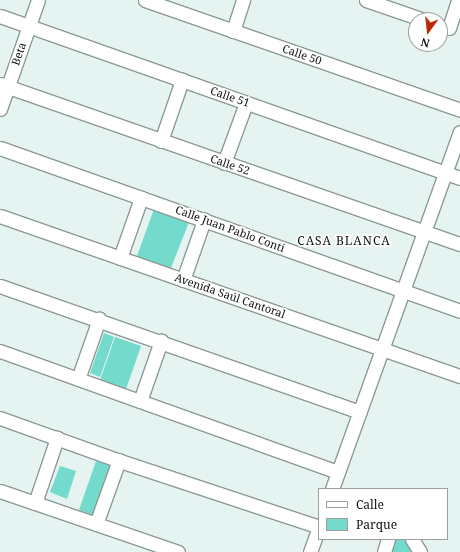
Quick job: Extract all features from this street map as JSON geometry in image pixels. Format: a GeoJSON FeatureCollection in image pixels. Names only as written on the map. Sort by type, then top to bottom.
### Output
{"type":"FeatureCollection","features":[{"type":"Feature","properties":{"kind":"street","name":"Beta"},"geometry":{"type":"LineString","coordinates":[[0,109],[4,85],[29,27],[38,0]]}},
{"type":"Feature","properties":{"kind":"street","name":"Calle 50"},"geometry":{"type":"LineString","coordinates":[[145,0],[460,110]]}},
{"type":"Feature","properties":{"kind":"street"},"geometry":{"type":"LineString","coordinates":[[233,31],[244,0]]}},
{"type":"Feature","properties":{"kind":"street"},"geometry":{"type":"LineString","coordinates":[[366,0],[408,14]]}},
{"type":"Feature","properties":{"kind":"street"},"geometry":{"type":"LineString","coordinates":[[450,29],[458,0]]}},
{"type":"Feature","properties":{"kind":"street","name":"Calle 51"},"geometry":{"type":"LineString","coordinates":[[0,16],[460,178]]}},
{"type":"Feature","properties":{"kind":"street"},"geometry":{"type":"LineString","coordinates":[[161,141],[182,80]]}},
{"type":"Feature","properties":{"kind":"street","name":"Calle 52"},"geometry":{"type":"LineString","coordinates":[[4,85],[224,163],[460,244]]}},
{"type":"Feature","properties":{"kind":"street"},"geometry":{"type":"LineString","coordinates":[[224,163],[246,103]]}},
{"type":"Feature","properties":{"kind":"street"},"geometry":{"type":"LineString","coordinates":[[332,488],[460,132]]}},
{"type":"Feature","properties":{"kind":"street","name":"Calle Juan Pablo Conti"},"geometry":{"type":"LineString","coordinates":[[0,148],[460,311]]}},
{"type":"Feature","properties":{"kind":"street"},"geometry":{"type":"LineString","coordinates":[[120,258],[141,198]]}},
{"type":"Feature","properties":{"kind":"street","name":"Avenida Saúl Cantoral"},"geometry":{"type":"LineString","coordinates":[[0,216],[460,376]]}},
{"type":"Feature","properties":{"kind":"street"},"geometry":{"type":"LineString","coordinates":[[183,280],[204,220]]}},
{"type":"Feature","properties":{"kind":"street"},"geometry":{"type":"LineString","coordinates":[[0,286],[99,319],[360,412]]}},
{"type":"Feature","properties":{"kind":"street"},"geometry":{"type":"LineString","coordinates":[[78,379],[99,319]]}},
{"type":"Feature","properties":{"kind":"street"},"geometry":{"type":"LineString","coordinates":[[140,401],[161,341]]}},
{"type":"Feature","properties":{"kind":"street"},"geometry":{"type":"LineString","coordinates":[[0,351],[338,472]]}},
{"type":"Feature","properties":{"kind":"street"},"geometry":{"type":"LineString","coordinates":[[0,418],[119,460],[318,527]]}},
{"type":"Feature","properties":{"kind":"street"},"geometry":{"type":"LineString","coordinates":[[35,503],[57,438]]}},
{"type":"Feature","properties":{"kind":"street"},"geometry":{"type":"LineString","coordinates":[[96,524],[119,460]]}},
{"type":"Feature","properties":{"kind":"street"},"geometry":{"type":"LineString","coordinates":[[0,491],[178,552]]}},
{"type":"Feature","properties":{"kind":"street"},"geometry":{"type":"LineString","coordinates":[[310,552],[318,530]]}},
{"type":"Feature","properties":{"kind":"street"},"geometry":{"type":"LineString","coordinates":[[384,552],[388,540]]}},
{"type":"Feature","properties":{"kind":"street"},"geometry":{"type":"LineString","coordinates":[[413,540],[420,552]]}},
{"type":"Feature","properties":{"kind":"green space"},"geometry":{"type":"Polygon","coordinates":[[[154,209],[189,222],[171,268],[137,256],[154,209]]]}},
{"type":"Feature","properties":{"kind":"green space"},"geometry":{"type":"Polygon","coordinates":[[[104,333],[114,337],[100,377],[90,373],[104,333]]]}},
{"type":"Feature","properties":{"kind":"green space"},"geometry":{"type":"Polygon","coordinates":[[[115,337],[141,346],[125,392],[99,383],[115,337]]]}},
{"type":"Feature","properties":{"kind":"green space"},"geometry":{"type":"Polygon","coordinates":[[[96,461],[113,467],[95,516],[79,510],[96,461]]]}},
{"type":"Feature","properties":{"kind":"green space"},"geometry":{"type":"Polygon","coordinates":[[[60,466],[76,471],[67,499],[50,492],[60,466]]]}},
{"type":"Feature","properties":{"kind":"green space"},"geometry":{"type":"Polygon","coordinates":[[[395,540],[410,540],[416,552],[390,552],[395,540]]]}},
{"type":"Feature","properties":{"kind":"district","name":"CASA BLANCA"},"geometry":{"type":"Point","coordinates":[344,241]}}]}
